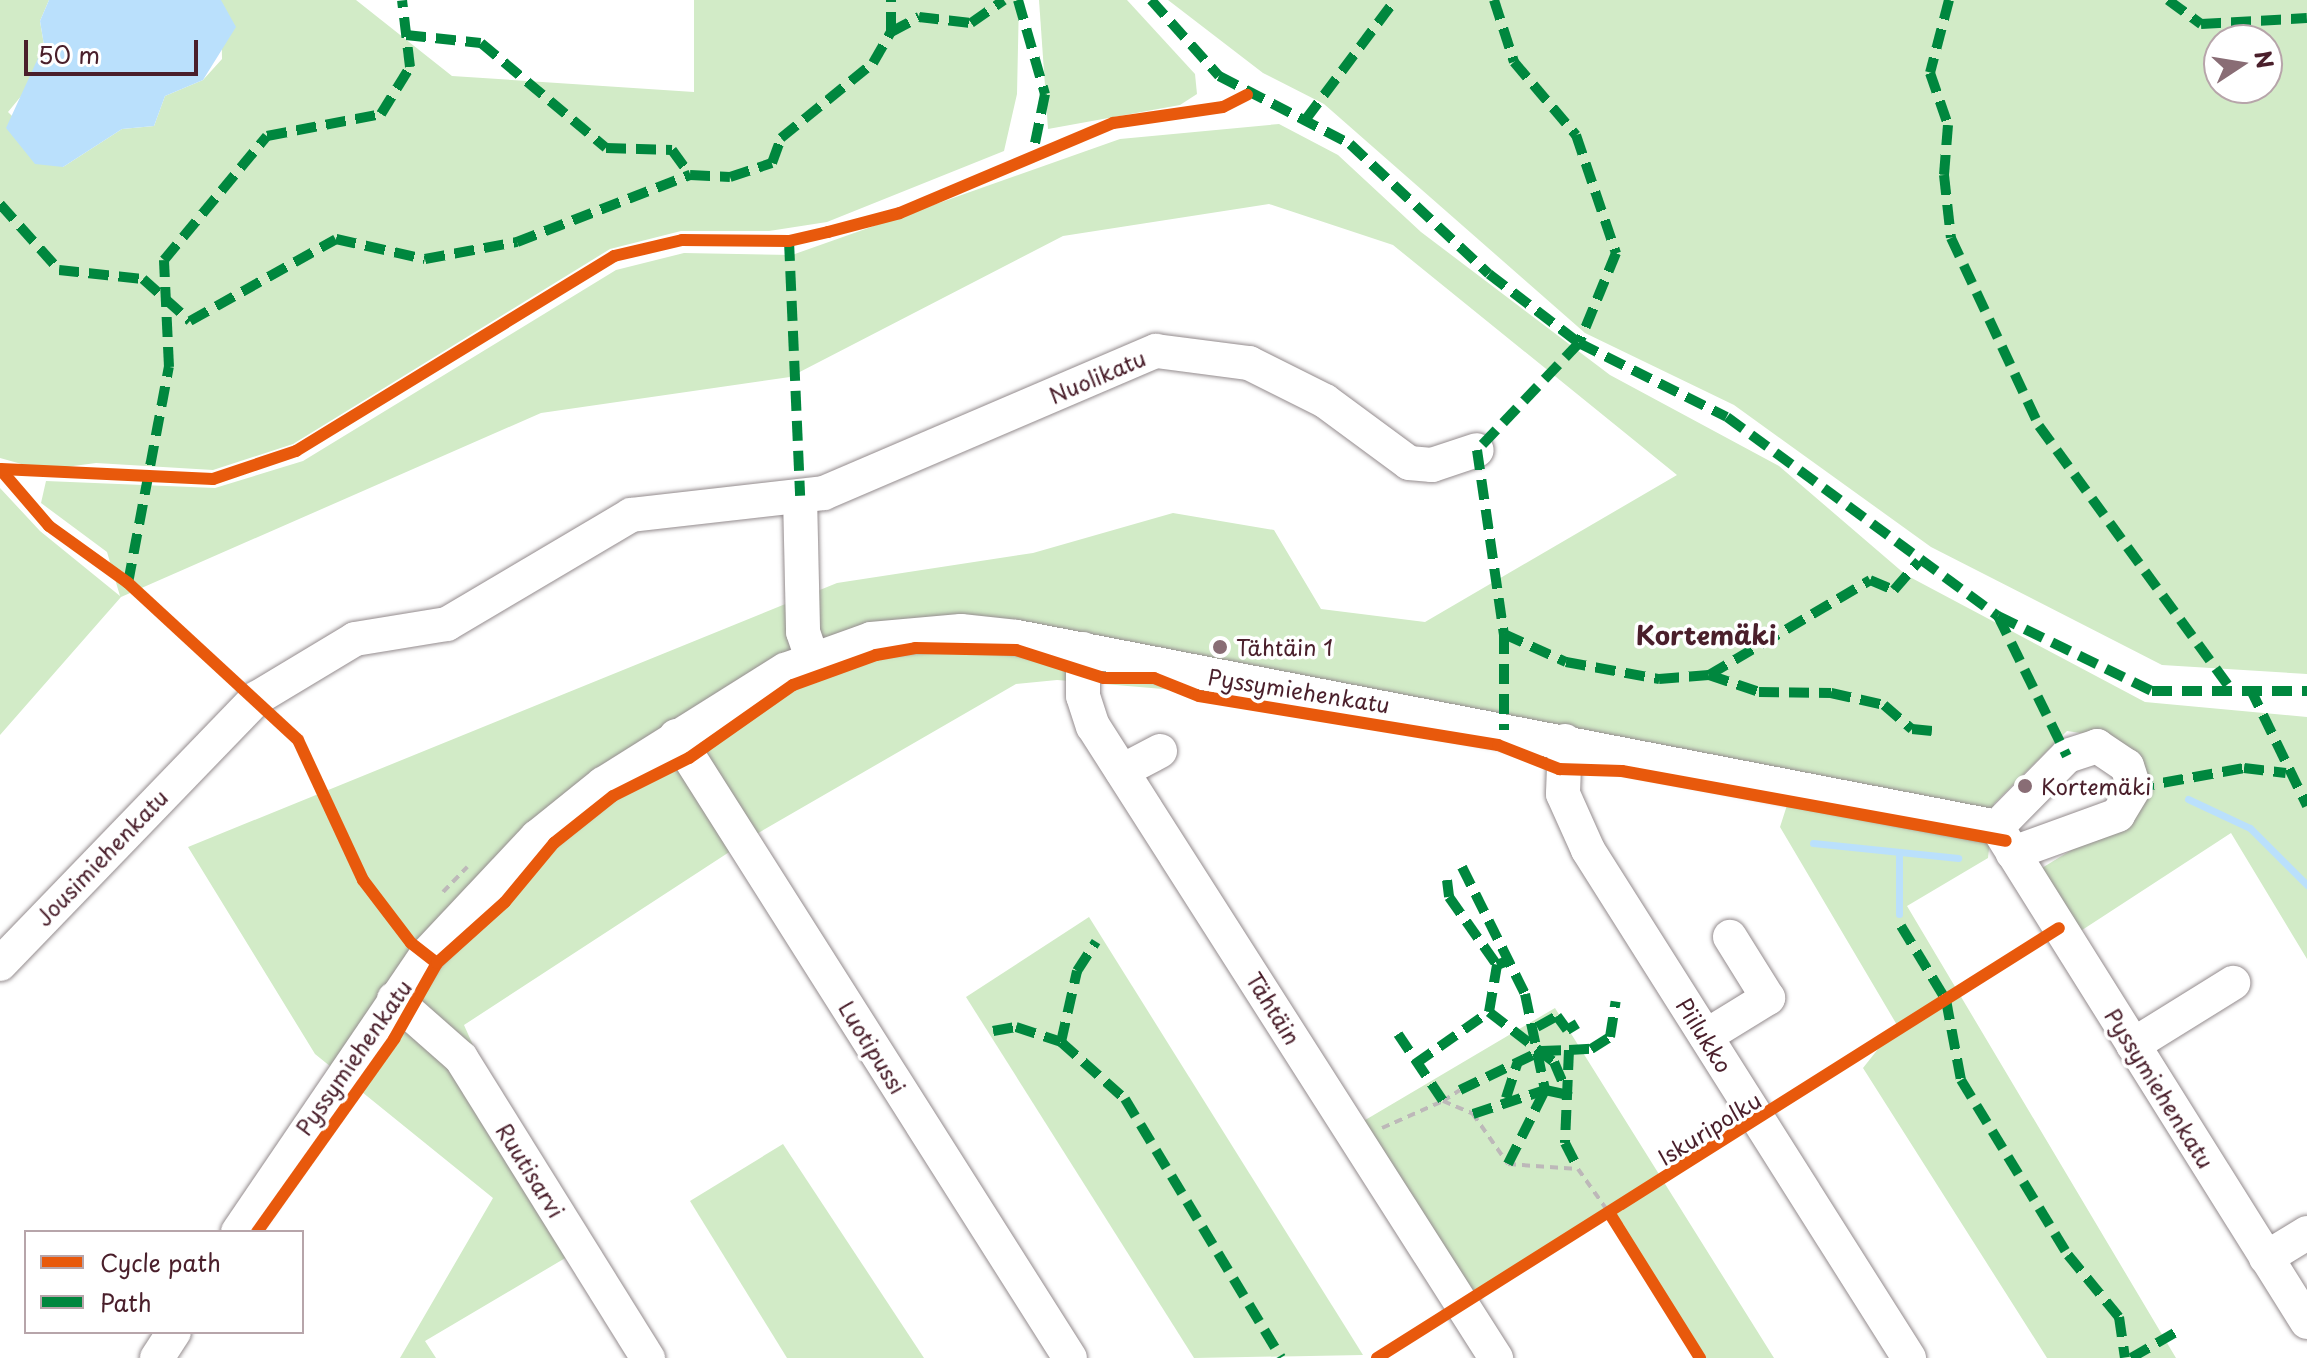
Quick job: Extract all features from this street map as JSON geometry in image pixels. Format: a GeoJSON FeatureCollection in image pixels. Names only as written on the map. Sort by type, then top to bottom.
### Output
{"type":"FeatureCollection","features":[{"type":"Feature","properties":{"kind":"street","name":"Nuolikatu"},"geometry":{"type":"LineString","coordinates":[[392,634],[447,624],[631,515],[824,493],[1156,351],[1249,363],[1325,401],[1409,463],[1432,465],[1477,450]]}},
{"type":"Feature","properties":{"kind":"street"},"geometry":{"type":"LineString","coordinates":[[800,496],[803,632],[812,658]]}},
{"type":"Feature","properties":{"kind":"street","name":"Pyssymiehenkatu"},"geometry":{"type":"LineString","coordinates":[[239,1230],[394,999],[515,858],[603,784],[676,736],[812,658],[871,639],[949,631],[1083,649],[1565,741],[2005,840],[2307,1322]]}},
{"type":"Feature","properties":{"kind":"street","name":"Jousimiehenkatu"},"geometry":{"type":"LineString","coordinates":[[0,964],[203,750],[257,698],[355,639],[392,634]]}},
{"type":"Feature","properties":{"kind":"street","name":"Tähtäin"},"geometry":{"type":"LineString","coordinates":[[1083,649],[1086,711],[1496,1358]]}},
{"type":"Feature","properties":{"kind":"street","name":"Luotipussi"},"geometry":{"type":"LineString","coordinates":[[676,736],[1070,1358]]}},
{"type":"Feature","properties":{"kind":"street","name":"Piilukko"},"geometry":{"type":"LineString","coordinates":[[1565,741],[1559,769],[1571,817],[1909,1358]]}},
{"type":"Feature","properties":{"kind":"street"},"geometry":{"type":"LineString","coordinates":[[1122,771],[1160,751]]}},
{"type":"Feature","properties":{"kind":"street"},"geometry":{"type":"LineString","coordinates":[[1706,1036],[1768,998],[1730,937]]}},
{"type":"Feature","properties":{"kind":"street"},"geometry":{"type":"LineString","coordinates":[[2133,1045],[2233,983]]}},
{"type":"Feature","properties":{"kind":"street","name":"Ruutisarvi"},"geometry":{"type":"LineString","coordinates":[[394,999],[461,1058],[648,1358]]}},
{"type":"Feature","properties":{"kind":"street"},"geometry":{"type":"LineString","coordinates":[[2266,1258],[2307,1233]]}},
{"type":"Feature","properties":{"kind":"street"},"geometry":{"type":"LineString","coordinates":[[157,1358],[173,1334]]}},
{"type":"Feature","properties":{"kind":"path"},"geometry":{"type":"LineString","coordinates":[[1372,1134],[1460,1090]]}},
{"type":"Feature","properties":{"kind":"path"},"geometry":{"type":"LineString","coordinates":[[1443,1101],[1473,1114],[1508,1164],[1578,1169],[1618,1227]]}},
{"type":"Feature","properties":{"kind":"path"},"geometry":{"type":"LineString","coordinates":[[1597,1222],[1623,1206]]}},
{"type":"Feature","properties":{"kind":"green space"},"geometry":{"type":"Polygon","coordinates":[[[0,0],[49,0],[40,21],[44,45],[27,89],[8,112],[63,167],[122,129],[154,126],[165,96],[203,80],[222,59],[221,0],[356,0],[452,76],[694,92],[694,0],[1019,0],[1017,94],[1004,151],[827,222],[769,231],[681,231],[610,249],[293,444],[213,470],[96,463],[43,470],[0,458],[0,0]]]}},
{"type":"Feature","properties":{"kind":"green space"},"geometry":{"type":"Polygon","coordinates":[[[1039,0],[1127,0],[1195,74],[1197,94],[1180,105],[1048,129],[1039,0]]]}},
{"type":"Feature","properties":{"kind":"green space"},"geometry":{"type":"Polygon","coordinates":[[[1168,0],[2307,0],[2307,674],[2162,665],[1931,547],[1734,405],[1585,333],[1324,104],[1263,73],[1168,0]]]}},
{"type":"Feature","properties":{"kind":"green space"},"geometry":{"type":"Polygon","coordinates":[[[1279,124],[1338,155],[1421,232],[1610,375],[1779,466],[1906,575],[2145,702],[2307,717],[2307,959],[2231,833],[2076,934],[2037,871],[2137,810],[2100,736],[2067,731],[1994,804],[1988,858],[1907,906],[2176,1358],[2047,1358],[1863,1068],[1897,1025],[1780,827],[1797,774],[1484,716],[1057,680],[1016,684],[760,832],[464,1025],[567,1257],[425,1341],[436,1358],[400,1358],[493,1198],[315,1054],[188,847],[837,583],[1033,553],[1173,513],[1274,530],[1321,609],[1425,622],[1677,475],[1393,245],[1269,204],[1063,236],[790,377],[541,413],[121,597],[0,735],[0,488],[40,531],[120,596],[107,552],[41,503],[46,481],[215,488],[303,461],[616,270],[684,253],[792,255],[1120,139],[1279,124]]]}},
{"type":"Feature","properties":{"kind":"green space"},"geometry":{"type":"Polygon","coordinates":[[[1089,917],[1363,1355],[1194,1358],[966,997],[1089,917]]]}},
{"type":"Feature","properties":{"kind":"green space"},"geometry":{"type":"Polygon","coordinates":[[[1555,1008],[1774,1358],[1700,1358],[1610,1215],[1468,1301],[1350,1129],[1555,1008]]]}},
{"type":"Feature","properties":{"kind":"green space"},"geometry":{"type":"Polygon","coordinates":[[[783,1144],[924,1358],[787,1358],[690,1201],[783,1144]]]}},
{"type":"Feature","properties":{"kind":"water"},"geometry":{"type":"Polygon","coordinates":[[[49,0],[221,0],[236,27],[203,80],[165,96],[154,126],[122,129],[63,167],[35,164],[6,128],[44,45],[40,21],[49,0]]]}},
{"type":"Feature","properties":{"kind":"waterway"},"geometry":{"type":"LineString","coordinates":[[2188,799],[2250,828],[2307,885]]}},
{"type":"Feature","properties":{"kind":"waterway"},"geometry":{"type":"LineString","coordinates":[[1813,843],[1958,858]]}},
{"type":"Feature","properties":{"kind":"waterway"},"geometry":{"type":"LineString","coordinates":[[1899,854],[1899,914]]}},
{"type":"Feature","properties":{"kind":"marked path"},"geometry":{"type":"LineString","coordinates":[[128,583],[169,367],[164,260],[267,136],[381,114],[410,67],[402,0]]}},
{"type":"Feature","properties":{"kind":"marked path"},"geometry":{"type":"LineString","coordinates":[[891,0],[891,32]]}},
{"type":"Feature","properties":{"kind":"marked path"},"geometry":{"type":"LineString","coordinates":[[0,204],[59,270],[143,279],[190,321],[336,239],[425,259],[517,242],[690,175],[730,177],[772,163],[781,138],[873,63],[891,32],[919,17],[971,23],[1004,0]]}},
{"type":"Feature","properties":{"kind":"marked path"},"geometry":{"type":"LineString","coordinates":[[1018,0],[1045,94],[1033,153]]}},
{"type":"Feature","properties":{"kind":"marked path"},"geometry":{"type":"LineString","coordinates":[[1151,0],[1219,76],[1350,144],[1489,274],[1579,343],[1727,417],[1998,616],[2152,691],[2307,691]]}},
{"type":"Feature","properties":{"kind":"marked path"},"geometry":{"type":"LineString","coordinates":[[1306,119],[1395,0]]}},
{"type":"Feature","properties":{"kind":"marked path"},"geometry":{"type":"LineString","coordinates":[[1494,0],[1514,62],[1576,135],[1616,253],[1579,343],[1477,450],[1504,634],[1504,730]]}},
{"type":"Feature","properties":{"kind":"marked path"},"geometry":{"type":"LineString","coordinates":[[1949,0],[1930,73],[1948,125],[1944,175],[1951,238],[2039,426],[2229,687]]}},
{"type":"Feature","properties":{"kind":"marked path"},"geometry":{"type":"LineString","coordinates":[[2168,0],[2201,24],[2307,18]]}},
{"type":"Feature","properties":{"kind":"marked path"},"geometry":{"type":"LineString","coordinates":[[406,35],[481,43],[606,148],[672,150],[690,175]]}},
{"type":"Feature","properties":{"kind":"marked path"},"geometry":{"type":"LineString","coordinates":[[789,241],[800,496]]}},
{"type":"Feature","properties":{"kind":"marked path"},"geometry":{"type":"LineString","coordinates":[[1504,634],[1566,662],[1659,679],[1709,675],[1870,580],[1894,590],[1919,561]]}},
{"type":"Feature","properties":{"kind":"marked path"},"geometry":{"type":"LineString","coordinates":[[1998,616],[2067,756]]}},
{"type":"Feature","properties":{"kind":"marked path"},"geometry":{"type":"LineString","coordinates":[[1709,675],[1759,692],[1831,693],[1884,705],[1912,729],[1932,731]]}},
{"type":"Feature","properties":{"kind":"marked path"},"geometry":{"type":"LineString","coordinates":[[2250,688],[2307,806]]}},
{"type":"Feature","properties":{"kind":"marked path"},"geometry":{"type":"LineString","coordinates":[[2134,788],[2244,768],[2286,773]]}},
{"type":"Feature","properties":{"kind":"marked path"},"geometry":{"type":"LineString","coordinates":[[1462,867],[1525,994],[1545,1090],[1568,1095]]}},
{"type":"Feature","properties":{"kind":"marked path"},"geometry":{"type":"LineString","coordinates":[[1447,880],[1449,897],[1497,965]]}},
{"type":"Feature","properties":{"kind":"marked path"},"geometry":{"type":"LineString","coordinates":[[1901,926],[1946,1000],[1961,1080],[2068,1255],[2119,1317],[2125,1358]]}},
{"type":"Feature","properties":{"kind":"marked path"},"geometry":{"type":"LineString","coordinates":[[1061,1042],[1077,971],[1096,942]]}},
{"type":"Feature","properties":{"kind":"marked path"},"geometry":{"type":"LineString","coordinates":[[1489,1012],[1497,965],[1505,962]]}},
{"type":"Feature","properties":{"kind":"marked path"},"geometry":{"type":"LineString","coordinates":[[1569,1050],[1591,1049],[1610,1037],[1616,1001]]}},
{"type":"Feature","properties":{"kind":"marked path"},"geometry":{"type":"LineString","coordinates":[[1489,1012],[1554,1062],[1568,1095]]}},
{"type":"Feature","properties":{"kind":"marked path"},"geometry":{"type":"LineString","coordinates":[[1415,1064],[1489,1012]]}},
{"type":"Feature","properties":{"kind":"marked path"},"geometry":{"type":"LineString","coordinates":[[1537,1027],[1557,1016],[1567,1030],[1577,1024]]}},
{"type":"Feature","properties":{"kind":"marked path"},"geometry":{"type":"LineString","coordinates":[[993,1031],[1016,1027],[1061,1042],[1125,1099],[1281,1358]]}},
{"type":"Feature","properties":{"kind":"marked path"},"geometry":{"type":"LineString","coordinates":[[1398,1034],[1443,1101]]}},
{"type":"Feature","properties":{"kind":"marked path"},"geometry":{"type":"LineString","coordinates":[[1460,1090],[1541,1051],[1569,1050],[1565,1143],[1578,1169]]}},
{"type":"Feature","properties":{"kind":"marked path"},"geometry":{"type":"LineString","coordinates":[[1506,1098],[1518,1062]]}},
{"type":"Feature","properties":{"kind":"marked path"},"geometry":{"type":"LineString","coordinates":[[1473,1114],[1545,1090]]}},
{"type":"Feature","properties":{"kind":"marked path"},"geometry":{"type":"LineString","coordinates":[[1508,1164],[1545,1090]]}},
{"type":"Feature","properties":{"kind":"marked path"},"geometry":{"type":"LineString","coordinates":[[2131,1358],[2176,1332]]}},
{"type":"Feature","properties":{"kind":"cycle path"},"geometry":{"type":"LineString","coordinates":[[1,469],[213,479],[296,451],[614,256],[682,240],[789,241],[828,232],[900,213],[1113,123],[1223,107],[1247,95]]}},
{"type":"Feature","properties":{"kind":"cycle path"},"geometry":{"type":"LineString","coordinates":[[0,469],[49,526],[128,583],[298,740],[363,880],[411,943],[437,963]]}},
{"type":"Feature","properties":{"kind":"cycle path"},"geometry":{"type":"LineString","coordinates":[[258,1230],[394,1039],[437,963],[505,902],[554,843],[613,796],[689,758],[793,685],[876,655],[915,648],[1016,650],[1104,678],[1154,678],[1199,696],[1498,745],[1559,769],[1622,771],[2006,841]]}},
{"type":"Feature","properties":{"kind":"cycle path","name":"Iskuripolku"},"geometry":{"type":"LineString","coordinates":[[1377,1358],[2059,928]]}},
{"type":"Feature","properties":{"kind":"cycle path"},"geometry":{"type":"LineString","coordinates":[[1610,1214],[1700,1358]]}},
{"type":"Feature","properties":{"kind":"place","name":"Tähtäin 1"},"geometry":{"type":"Point","coordinates":[1220,647]}},
{"type":"Feature","properties":{"kind":"place","name":"Kortemäki"},"geometry":{"type":"Point","coordinates":[2025,786]}},
{"type":"Feature","properties":{"kind":"district","name":"Kortemäki"},"geometry":{"type":"Point","coordinates":[1706,635]}}]}
